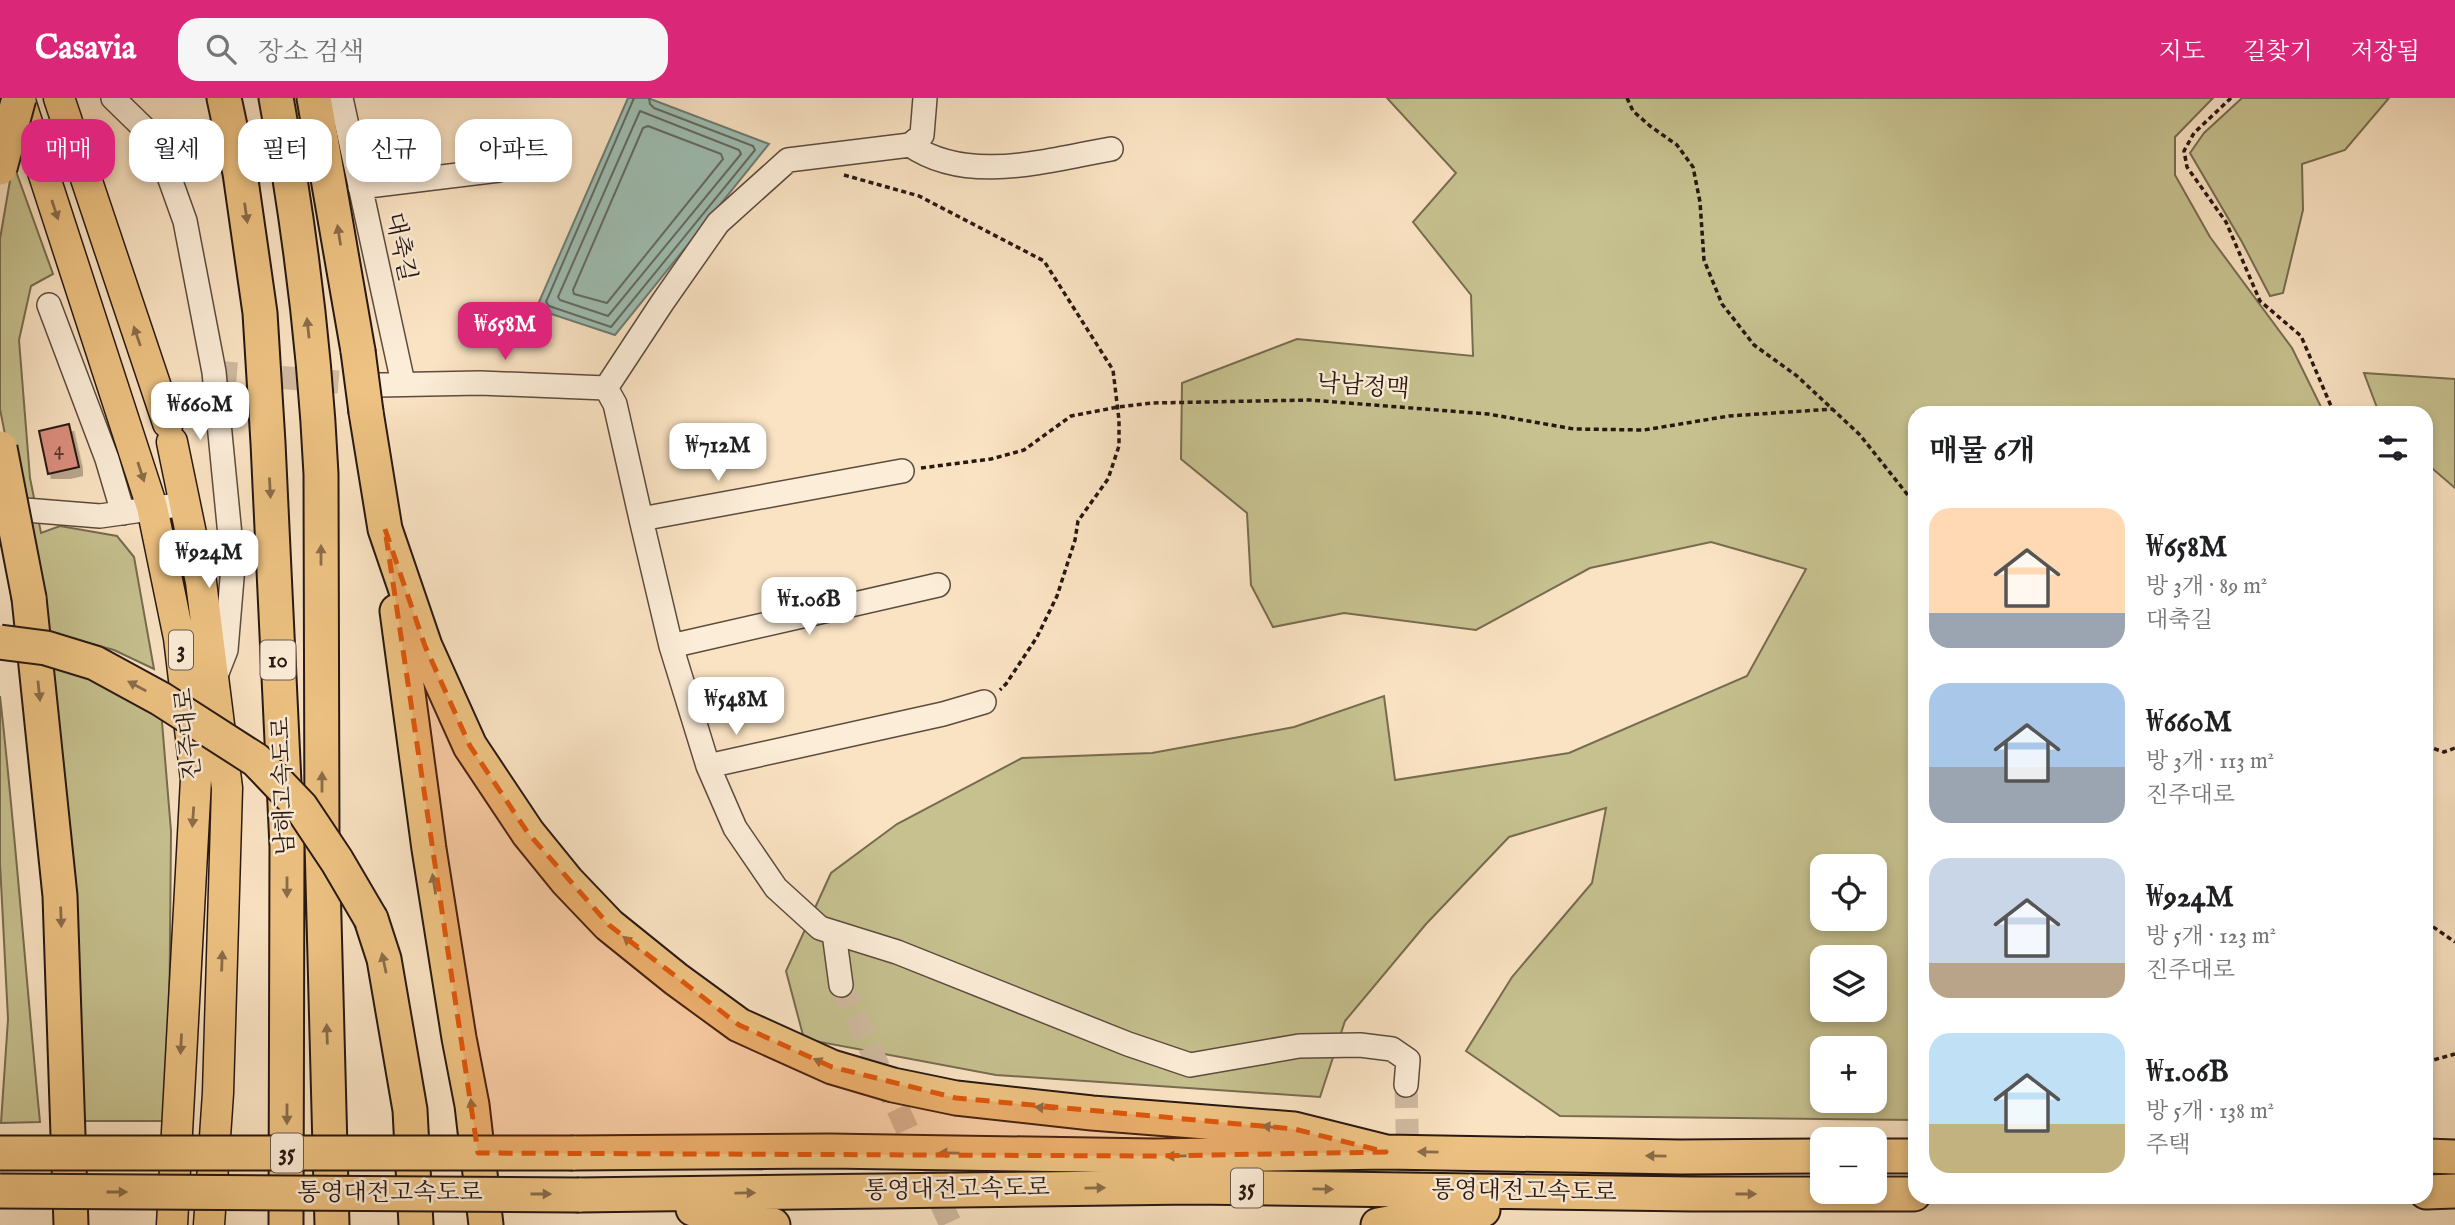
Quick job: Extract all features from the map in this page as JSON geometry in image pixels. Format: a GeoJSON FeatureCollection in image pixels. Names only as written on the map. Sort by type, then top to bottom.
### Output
{"type":"FeatureCollection","features":[{"type":"Feature","properties":{"kind":"highway"},"geometry":{"type":"LineString","coordinates":[[0,168],[19,98]]}},
{"type":"Feature","properties":{"kind":"highway","name":"남해고속도로"},"geometry":{"type":"LineString","coordinates":[[224,98],[240,173],[260,313],[268,443],[287,846],[286,1225]]}},
{"type":"Feature","properties":{"kind":"highway","name":"남해고속도로"},"geometry":{"type":"LineString","coordinates":[[276,98],[295,200],[320,447],[322,843],[332,1225]]}},
{"type":"Feature","properties":{"kind":"highway"},"geometry":{"type":"LineString","coordinates":[[314,98],[358,351],[372,398],[385,529],[429,849],[472,1105],[486,1225]]}},
{"type":"Feature","properties":{"kind":"highway"},"geometry":{"type":"LineString","coordinates":[[0,447],[29,598],[60,896],[71,1225]]}},
{"type":"Feature","properties":{"kind":"highway"},"geometry":{"type":"LineString","coordinates":[[385,529],[425,646],[470,746],[528,833],[567,881],[609,925],[739,1025],[832,1067],[893,1085],[956,1098],[1092,1113],[1294,1129],[1386,1152]]}},
{"type":"Feature","properties":{"kind":"highway"},"geometry":{"type":"LineString","coordinates":[[0,642],[46,648],[96,663],[161,699],[256,760],[301,807],[371,919],[384,959],[410,1110],[415,1225]]}},
{"type":"Feature","properties":{"kind":"highway","name":"통영대전고속도로"},"geometry":{"type":"LineString","coordinates":[[0,1153],[829,1151],[1154,1156],[1386,1152],[1679,1157],[1810,1156]]}},
{"type":"Feature","properties":{"kind":"highway"},"geometry":{"type":"LineString","coordinates":[[1887,1156],[1908,1156]]}},
{"type":"Feature","properties":{"kind":"highway"},"geometry":{"type":"LineString","coordinates":[[2433,1156],[2455,1157]]}},
{"type":"Feature","properties":{"kind":"highway","name":"통영대전고속도로"},"geometry":{"type":"LineString","coordinates":[[0,1191],[579,1195],[1192,1187],[1692,1194],[1908,1194]]}},
{"type":"Feature","properties":{"kind":"highway"},"geometry":{"type":"LineString","coordinates":[[2433,1192],[2455,1191]]}},
{"type":"Feature","properties":{"kind":"highway"},"geometry":{"type":"LineString","coordinates":[[1378,1225],[1439,1213],[1692,1194]]}},
{"type":"Feature","properties":{"kind":"highway"},"geometry":{"type":"LineString","coordinates":[[579,1195],[675,1206],[773,1225]]}},
{"type":"Feature","properties":{"kind":"main road","name":"진주대로"},"geometry":{"type":"LineString","coordinates":[[19,98],[152,507],[179,638],[196,779],[172,1225]]}},
{"type":"Feature","properties":{"kind":"main road","name":"진주대로"},"geometry":{"type":"LineString","coordinates":[[59,98],[170,433],[201,582],[215,678],[228,788],[218,1093],[209,1225]]}},
{"type":"Feature","properties":{"kind":"street"},"geometry":{"type":"LineString","coordinates":[[113,98],[156,140],[185,221],[214,372],[233,566],[226,650],[215,678]]}},
{"type":"Feature","properties":{"kind":"street","name":"대축길"},"geometry":{"type":"LineString","coordinates":[[341,98],[403,383]]}},
{"type":"Feature","properties":{"kind":"street"},"geometry":{"type":"LineString","coordinates":[[606,388],[718,223],[788,160],[911,145],[922,135],[925,98]]}},
{"type":"Feature","properties":{"kind":"street"},"geometry":{"type":"LineString","coordinates":[[911,145],[925,155],[973,166],[1046,162],[1111,149]]}},
{"type":"Feature","properties":{"kind":"street"},"geometry":{"type":"LineString","coordinates":[[360,187],[455,175]]}},
{"type":"Feature","properties":{"kind":"street"},"geometry":{"type":"LineString","coordinates":[[49,305],[107,459],[122,513]]}},
{"type":"Feature","properties":{"kind":"street"},"geometry":{"type":"LineString","coordinates":[[372,398],[403,383],[606,388]]}},
{"type":"Feature","properties":{"kind":"street"},"geometry":{"type":"LineString","coordinates":[[606,388],[615,404],[671,646],[708,766],[735,828],[776,888],[820,928],[897,952],[1128,1044],[1190,1065],[1299,1046],[1360,1045],[1392,1049],[1408,1060],[1406,1085]]}},
{"type":"Feature","properties":{"kind":"street"},"geometry":{"type":"LineString","coordinates":[[641,519],[902,471]]}},
{"type":"Feature","properties":{"kind":"street"},"geometry":{"type":"LineString","coordinates":[[0,508],[100,516],[185,504]]}},
{"type":"Feature","properties":{"kind":"street"},"geometry":{"type":"LineString","coordinates":[[671,646],[938,585]]}},
{"type":"Feature","properties":{"kind":"street"},"geometry":{"type":"LineString","coordinates":[[708,766],[943,714],[984,702]]}},
{"type":"Feature","properties":{"kind":"street"},"geometry":{"type":"LineString","coordinates":[[834,933],[841,985]]}},
{"type":"Feature","properties":{"kind":"path"},"geometry":{"type":"LineString","coordinates":[[1627,98],[1633,111],[1677,145],[1693,167],[1700,202],[1704,260],[1722,304],[1754,345],[1797,376],[1860,435],[1908,495]]}},
{"type":"Feature","properties":{"kind":"path"},"geometry":{"type":"LineString","coordinates":[[2231,98],[2194,133],[2184,151],[2187,167],[2226,222],[2260,302],[2301,336],[2331,406]]}},
{"type":"Feature","properties":{"kind":"path"},"geometry":{"type":"LineString","coordinates":[[836,173],[919,196],[1044,261],[1112,370],[1118,407],[1119,446],[1108,479],[1078,521],[1075,540],[1057,596],[1037,637],[1006,684],[984,702]]}},
{"type":"Feature","properties":{"kind":"path","name":"낙남정맥"},"geometry":{"type":"LineString","coordinates":[[902,471],[991,459],[1024,450],[1071,416],[1152,403],[1310,400],[1488,414],[1574,429],[1644,430],[1730,416],[1833,409]]}},
{"type":"Feature","properties":{"kind":"path"},"geometry":{"type":"LineString","coordinates":[[2433,748],[2444,752],[2455,748]]}},
{"type":"Feature","properties":{"kind":"path"},"geometry":{"type":"LineString","coordinates":[[2433,927],[2455,942]]}},
{"type":"Feature","properties":{"kind":"path"},"geometry":{"type":"LineString","coordinates":[[2433,1060],[2455,1054]]}},
{"type":"Feature","properties":{"kind":"highlighted area"},"geometry":{"type":"Polygon","coordinates":[[[385,529],[425,646],[470,746],[528,833],[609,925],[739,1025],[832,1067],[956,1098],[1294,1129],[1386,1152],[1154,1156],[478,1153],[385,529]]]}},
{"type":"Feature","properties":{"kind":"shaded area"},"geometry":{"type":"Polygon","coordinates":[[[1387,98],[2213,98],[2175,137],[2175,175],[2210,237],[2292,348],[2321,406],[1908,406],[1908,1120],[1560,1116],[1466,1051],[1512,977],[1592,883],[1606,808],[1509,837],[1426,924],[1345,1021],[1320,1097],[996,1075],[804,1039],[786,971],[831,873],[897,824],[1022,758],[1152,753],[1294,727],[1384,696],[1395,780],[1569,753],[1747,676],[1806,569],[1711,542],[1590,568],[1476,630],[1344,613],[1273,627],[1251,585],[1247,513],[1181,459],[1182,383],[1297,339],[1473,356],[1471,295],[1413,222],[1456,173],[1387,98]]]}},
{"type":"Feature","properties":{"kind":"shaded area"},"geometry":{"type":"Polygon","coordinates":[[[2242,98],[2389,98],[2345,150],[2302,164],[2303,210],[2283,293],[2270,296],[2190,153],[2204,133],[2242,98]]]}},
{"type":"Feature","properties":{"kind":"shaded area"},"geometry":{"type":"Polygon","coordinates":[[[13,163],[53,274],[31,286],[19,340],[30,478],[41,533],[60,526],[117,536],[134,557],[154,669],[114,650],[43,631],[0,409],[0,239],[13,163]]]}},
{"type":"Feature","properties":{"kind":"shaded area"},"geometry":{"type":"Polygon","coordinates":[[[2364,373],[2455,379],[2455,488],[2433,469],[2433,406],[2376,406],[2364,373]]]}},
{"type":"Feature","properties":{"kind":"shaded area"},"geometry":{"type":"Polygon","coordinates":[[[44,658],[161,710],[171,831],[169,1049],[163,1121],[70,1121],[44,658]]]}},
{"type":"Feature","properties":{"kind":"shaded area"},"geometry":{"type":"Polygon","coordinates":[[[0,696],[40,1122],[1,1123],[8,1019],[0,863],[0,696]]]}},
{"type":"Feature","properties":{"kind":"water"},"geometry":{"type":"Polygon","coordinates":[[[628,98],[648,98],[769,144],[615,335],[536,309],[628,98]]]}},
{"type":"Feature","properties":{"kind":"building"},"geometry":{"type":"Polygon","coordinates":[[[69,424],[79,467],[48,474],[39,431],[69,424]]]}},
{"type":"Feature","properties":{"kind":"tunnel"},"geometry":{"type":"LineString","coordinates":[[214,372],[375,385]]}},
{"type":"Feature","properties":{"kind":"tunnel"},"geometry":{"type":"LineString","coordinates":[[841,985],[951,1225]]}},
{"type":"Feature","properties":{"kind":"tunnel"},"geometry":{"type":"LineString","coordinates":[[1406,1085],[1409,1204]]}}]}
